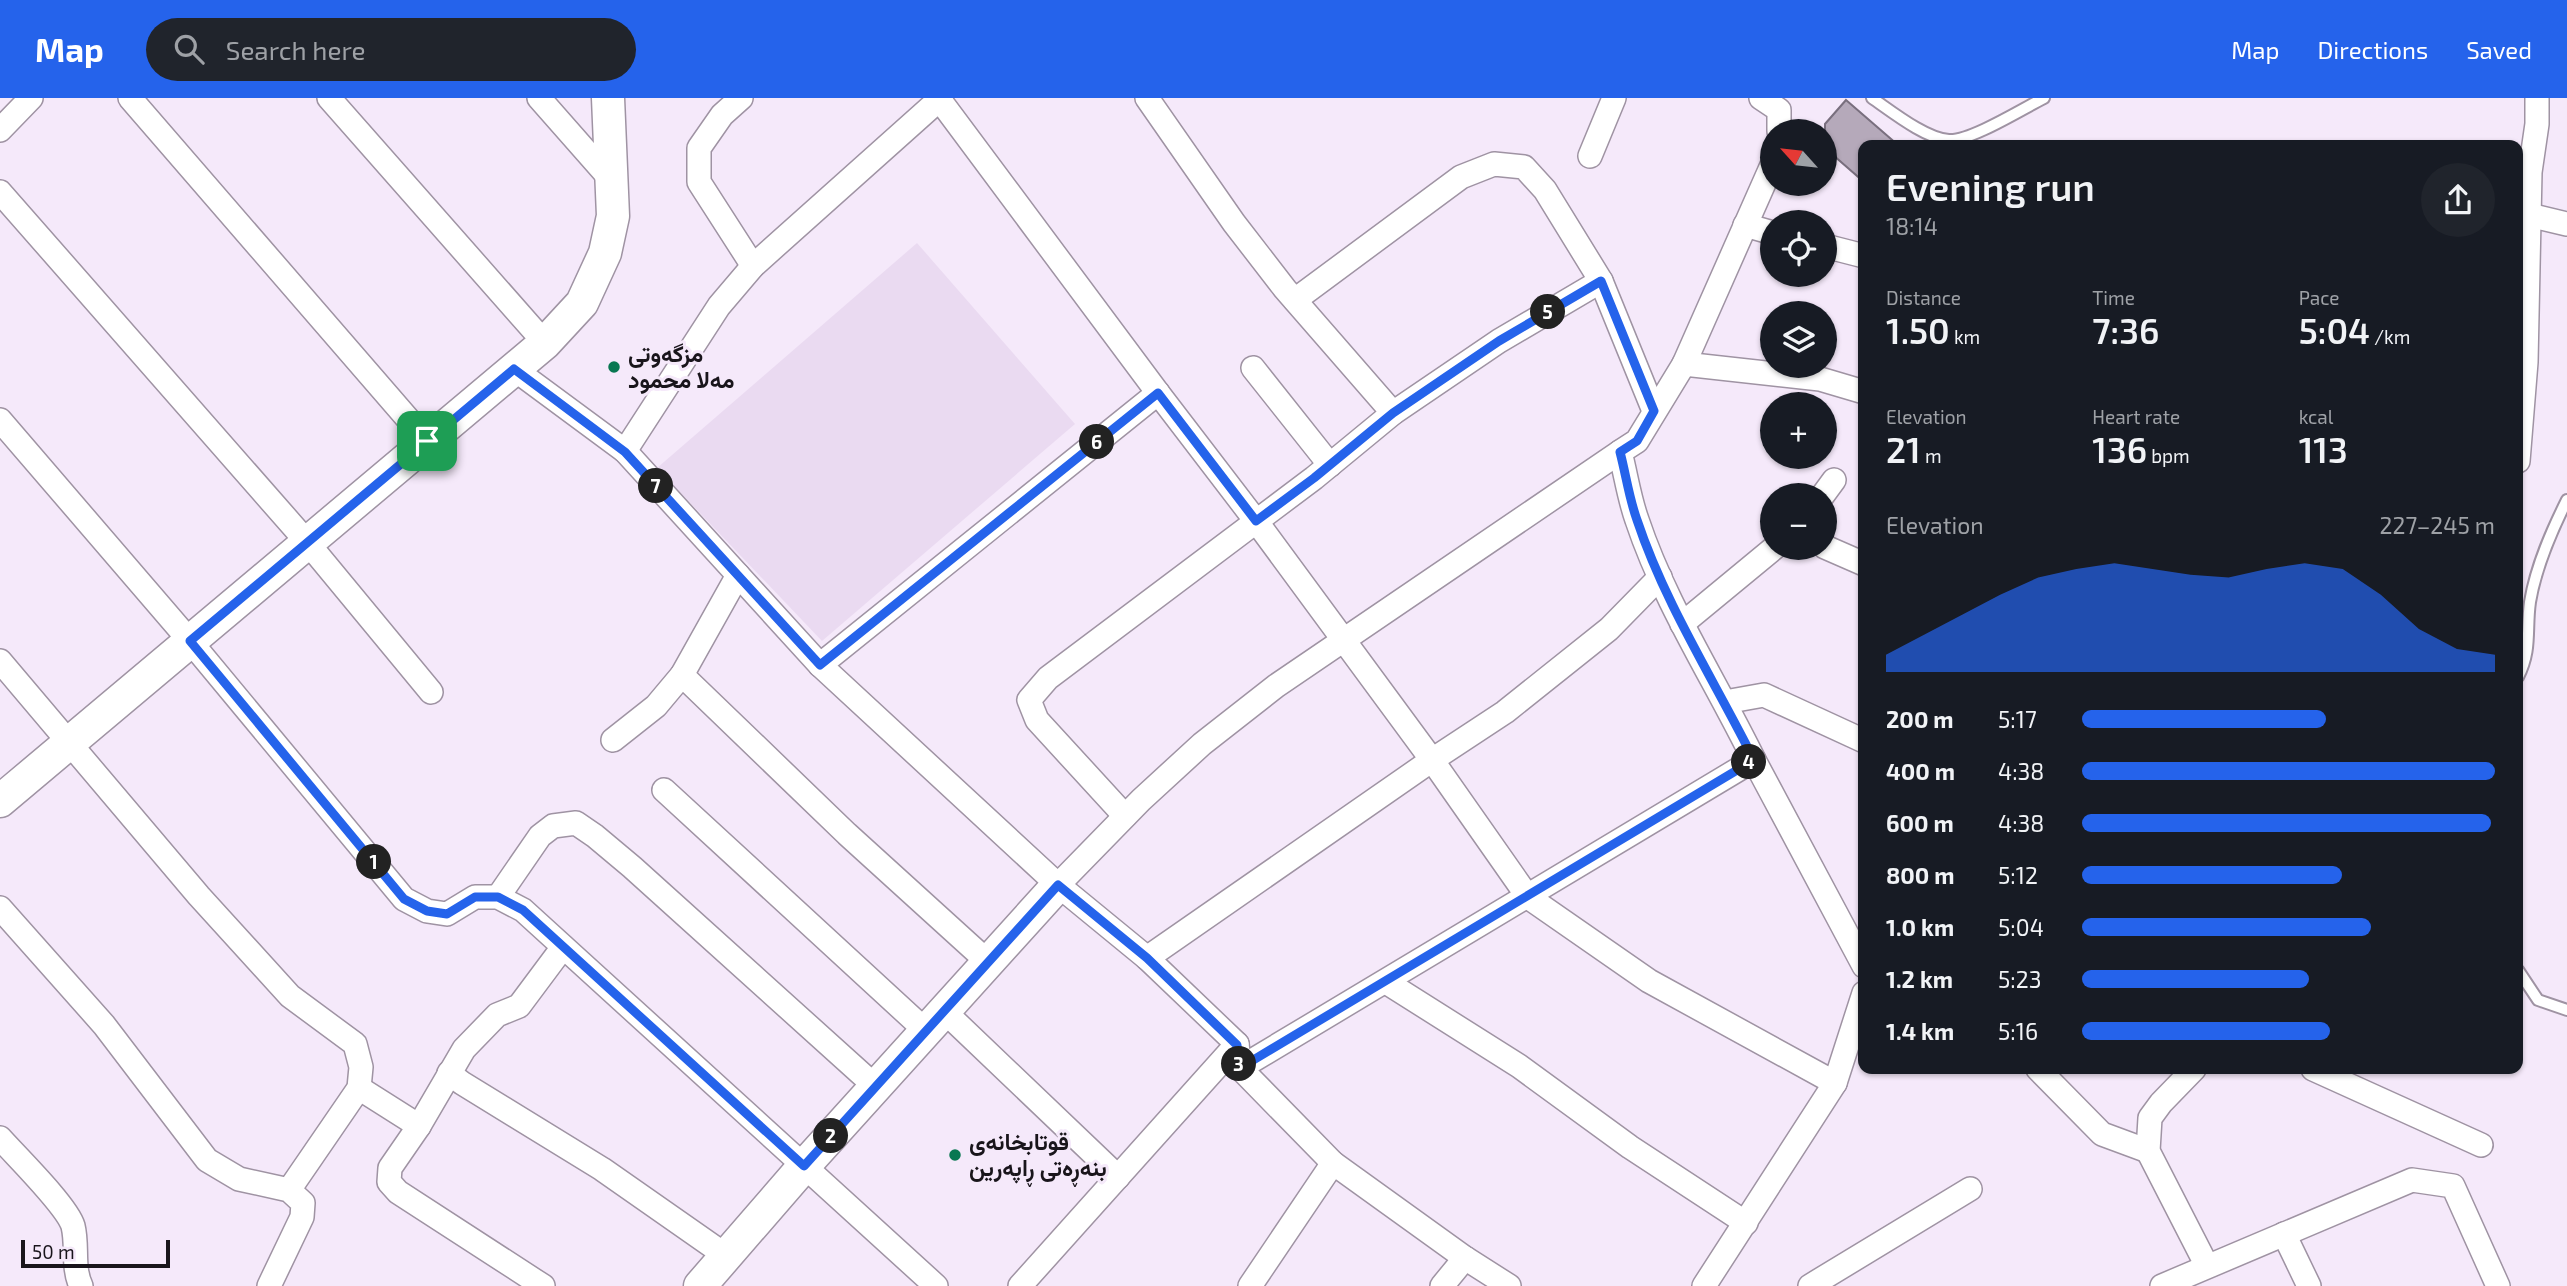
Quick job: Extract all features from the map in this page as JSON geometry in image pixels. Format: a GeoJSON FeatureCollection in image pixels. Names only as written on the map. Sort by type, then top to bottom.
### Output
{"type":"FeatureCollection","features":[{"type":"Feature","properties":{"kind":"street"},"geometry":{"type":"LineString","coordinates":[[0,130],[31,98]]}},
{"type":"Feature","properties":{"kind":"street"},"geometry":{"type":"LineString","coordinates":[[130,98],[427,441]]}},
{"type":"Feature","properties":{"kind":"street"},"geometry":{"type":"LineString","coordinates":[[329,98],[545,343]]}},
{"type":"Feature","properties":{"kind":"street"},"geometry":{"type":"LineString","coordinates":[[539,98],[613,182]]}},
{"type":"Feature","properties":{"kind":"street"},"geometry":{"type":"LineString","coordinates":[[0,801],[545,343],[582,303],[605,253],[613,216],[608,98]]}},
{"type":"Feature","properties":{"kind":"street"},"geometry":{"type":"LineString","coordinates":[[741,98],[722,115],[699,148],[699,182],[752,266]]}},
{"type":"Feature","properties":{"kind":"street"},"geometry":{"type":"LineString","coordinates":[[1147,98],[1234,223],[1295,300],[1393,413]]}},
{"type":"Feature","properties":{"kind":"street"},"geometry":{"type":"LineString","coordinates":[[1590,156],[1614,98]]}},
{"type":"Feature","properties":{"kind":"street"},"geometry":{"type":"LineString","coordinates":[[2523,399],[2530,172],[2537,124],[2537,98]]}},
{"type":"Feature","properties":{"kind":"street"},"geometry":{"type":"LineString","coordinates":[[625,452],[719,306],[752,266],[940,99],[1256,521],[1432,760],[1528,897],[1649,981],[1835,1083]]}},
{"type":"Feature","properties":{"kind":"street"},"geometry":{"type":"LineString","coordinates":[[1295,300],[1461,177],[1494,164],[1524,167],[1545,190],[1601,281],[1654,411]]}},
{"type":"Feature","properties":{"kind":"street"},"geometry":{"type":"LineString","coordinates":[[0,192],[307,542],[431,692]]}},
{"type":"Feature","properties":{"kind":"street"},"geometry":{"type":"LineString","coordinates":[[700,1286],[804,1166],[1058,885],[1125,816],[1202,744],[1276,686],[1637,441],[1684,363],[1760,192]]}},
{"type":"Feature","properties":{"kind":"street"},"geometry":{"type":"LineString","coordinates":[[2529,215],[2567,224]]}},
{"type":"Feature","properties":{"kind":"street"},"geometry":{"type":"LineString","coordinates":[[1745,225],[1760,229]]}},
{"type":"Feature","properties":{"kind":"street"},"geometry":{"type":"LineString","coordinates":[[1837,249],[1858,254]]}},
{"type":"Feature","properties":{"kind":"street"},"geometry":{"type":"LineString","coordinates":[[1125,816],[1037,720],[1029,700],[1048,678],[1330,465],[1393,413],[1499,341],[1601,281]]}},
{"type":"Feature","properties":{"kind":"street"},"geometry":{"type":"LineString","coordinates":[[1684,363],[1820,379],[1858,390]]}},
{"type":"Feature","properties":{"kind":"street"},"geometry":{"type":"LineString","coordinates":[[1253,368],[1330,465]]}},
{"type":"Feature","properties":{"kind":"street"},"geometry":{"type":"LineString","coordinates":[[514,369],[625,452],[820,665],[1058,885],[1147,958],[1237,1045],[1240,1068],[1333,1163],[1465,1258],[1509,1286]]}},
{"type":"Feature","properties":{"kind":"street"},"geometry":{"type":"LineString","coordinates":[[820,665],[1158,393]]}},
{"type":"Feature","properties":{"kind":"street"},"geometry":{"type":"LineString","coordinates":[[0,420],[190,641],[404,899],[427,911],[447,914],[475,897],[498,897],[523,910],[804,1166],[923,1282]]}},
{"type":"Feature","properties":{"kind":"street"},"geometry":{"type":"LineString","coordinates":[[1620,452],[1636,519],[1682,624],[1858,955]]}},
{"type":"Feature","properties":{"kind":"street"},"geometry":{"type":"LineString","coordinates":[[1837,552],[1858,561]]}},
{"type":"Feature","properties":{"kind":"street"},"geometry":{"type":"LineString","coordinates":[[1682,624],[1760,560]]}},
{"type":"Feature","properties":{"kind":"street"},"geometry":{"type":"LineString","coordinates":[[613,740],[656,706],[682,675],[738,575]]}},
{"type":"Feature","properties":{"kind":"street"},"geometry":{"type":"LineString","coordinates":[[1147,958],[1505,712],[1609,629],[1660,577]]}},
{"type":"Feature","properties":{"kind":"street"},"geometry":{"type":"LineString","coordinates":[[0,661],[199,896],[290,996],[355,1044],[361,1067],[359,1088],[289,1190]]}},
{"type":"Feature","properties":{"kind":"street"},"geometry":{"type":"LineString","coordinates":[[682,675],[847,834],[988,962]]}},
{"type":"Feature","properties":{"kind":"street"},"geometry":{"type":"LineString","coordinates":[[1725,702],[1764,695],[1858,738]]}},
{"type":"Feature","properties":{"kind":"street"},"geometry":{"type":"LineString","coordinates":[[1240,1068],[1754,760]]}},
{"type":"Feature","properties":{"kind":"street"},"geometry":{"type":"LineString","coordinates":[[664,790],[1118,1177]]}},
{"type":"Feature","properties":{"kind":"street"},"geometry":{"type":"LineString","coordinates":[[498,897],[540,836],[552,826],[576,823],[632,867],[876,1087]]}},
{"type":"Feature","properties":{"kind":"street"},"geometry":{"type":"LineString","coordinates":[[0,908],[104,1025],[207,1160],[239,1179],[289,1190],[303,1203],[302,1217],[271,1285]]}},
{"type":"Feature","properties":{"kind":"street"},"geometry":{"type":"LineString","coordinates":[[543,1286],[398,1192],[389,1182],[390,1168],[419,1126],[449,1073],[477,1034],[497,1016],[519,1006],[563,947]]}},
{"type":"Feature","properties":{"kind":"street"},"geometry":{"type":"LineString","coordinates":[[1386,982],[1519,1066],[1630,1147],[1746,1223]]}},
{"type":"Feature","properties":{"kind":"street"},"geometry":{"type":"LineString","coordinates":[[1704,1286],[1835,1083],[1858,1012]]}},
{"type":"Feature","properties":{"kind":"street"},"geometry":{"type":"LineString","coordinates":[[1020,1286],[1237,1045]]}},
{"type":"Feature","properties":{"kind":"street"},"geometry":{"type":"LineString","coordinates":[[449,1073],[601,1169],[725,1255]]}},
{"type":"Feature","properties":{"kind":"street"},"geometry":{"type":"LineString","coordinates":[[2043,1074],[2102,1134],[2148,1151]]}},
{"type":"Feature","properties":{"kind":"street"},"geometry":{"type":"LineString","coordinates":[[2189,1074],[2150,1118],[2148,1151],[2207,1266]]}},
{"type":"Feature","properties":{"kind":"street"},"geometry":{"type":"LineString","coordinates":[[2324,1074],[2481,1145]]}},
{"type":"Feature","properties":{"kind":"street"},"geometry":{"type":"LineString","coordinates":[[359,1088],[419,1126]]}},
{"type":"Feature","properties":{"kind":"street"},"geometry":{"type":"LineString","coordinates":[[0,1138],[64,1209],[73,1227],[74,1251],[81,1286]]}},
{"type":"Feature","properties":{"kind":"street"},"geometry":{"type":"LineString","coordinates":[[1250,1286],[1333,1163]]}},
{"type":"Feature","properties":{"kind":"street"},"geometry":{"type":"LineString","coordinates":[[2162,1286],[2412,1180],[2453,1186],[2498,1286]]}},
{"type":"Feature","properties":{"kind":"street"},"geometry":{"type":"LineString","coordinates":[[1810,1286],[1970,1189]]}},
{"type":"Feature","properties":{"kind":"street"},"geometry":{"type":"LineString","coordinates":[[2284,1234],[2309,1286]]}},
{"type":"Feature","properties":{"kind":"street"},"geometry":{"type":"LineString","coordinates":[[1443,1286],[1465,1258]]}},
{"type":"Feature","properties":{"kind":"lane"},"geometry":{"type":"LineString","coordinates":[[1872,98],[1924,132],[1948,140],[1970,136],[2044,98]]}},
{"type":"Feature","properties":{"kind":"lane"},"geometry":{"type":"LineString","coordinates":[[2523,666],[2526,660],[2530,603],[2548,537],[2567,500]]}},
{"type":"Feature","properties":{"kind":"lane"},"geometry":{"type":"LineString","coordinates":[[2523,978],[2538,1000],[2567,1010]]}},
{"type":"Feature","properties":{"kind":"shaded area"},"geometry":{"type":"Polygon","coordinates":[[[917,243],[1075,424],[822,641],[657,468],[917,243]]]}},
{"type":"Feature","properties":{"kind":"building"},"geometry":{"type":"Polygon","coordinates":[[[1846,100],[1892,140],[1858,140],[1858,177],[1838,159],[1838,119],[1829,119],[1846,100]]]}},
{"type":"Feature","properties":{"kind":"place","name":"مزگه‌وتی مه‌لا محمود"},"geometry":{"type":"Point","coordinates":[614,367]}},
{"type":"Feature","properties":{"kind":"place","name":"قوتابخانەی بنەڕەتی ڕاپەرین"},"geometry":{"type":"Point","coordinates":[955,1155]}},
{"type":"Feature","properties":{"kind":"route"},"geometry":{"type":"LineString","coordinates":[[1601,281],[1654,411],[1637,441],[1620,452],[1636,519],[1682,624],[1754,760],[1240,1068],[1237,1045],[1147,958],[1058,885],[804,1166],[523,910],[498,897],[475,897],[447,914],[427,911],[404,899],[190,641],[427,441],[514,369],[625,452],[820,665],[1158,393],[1256,521],[1314,478],[1393,413],[1499,341],[1601,281]]}}]}
